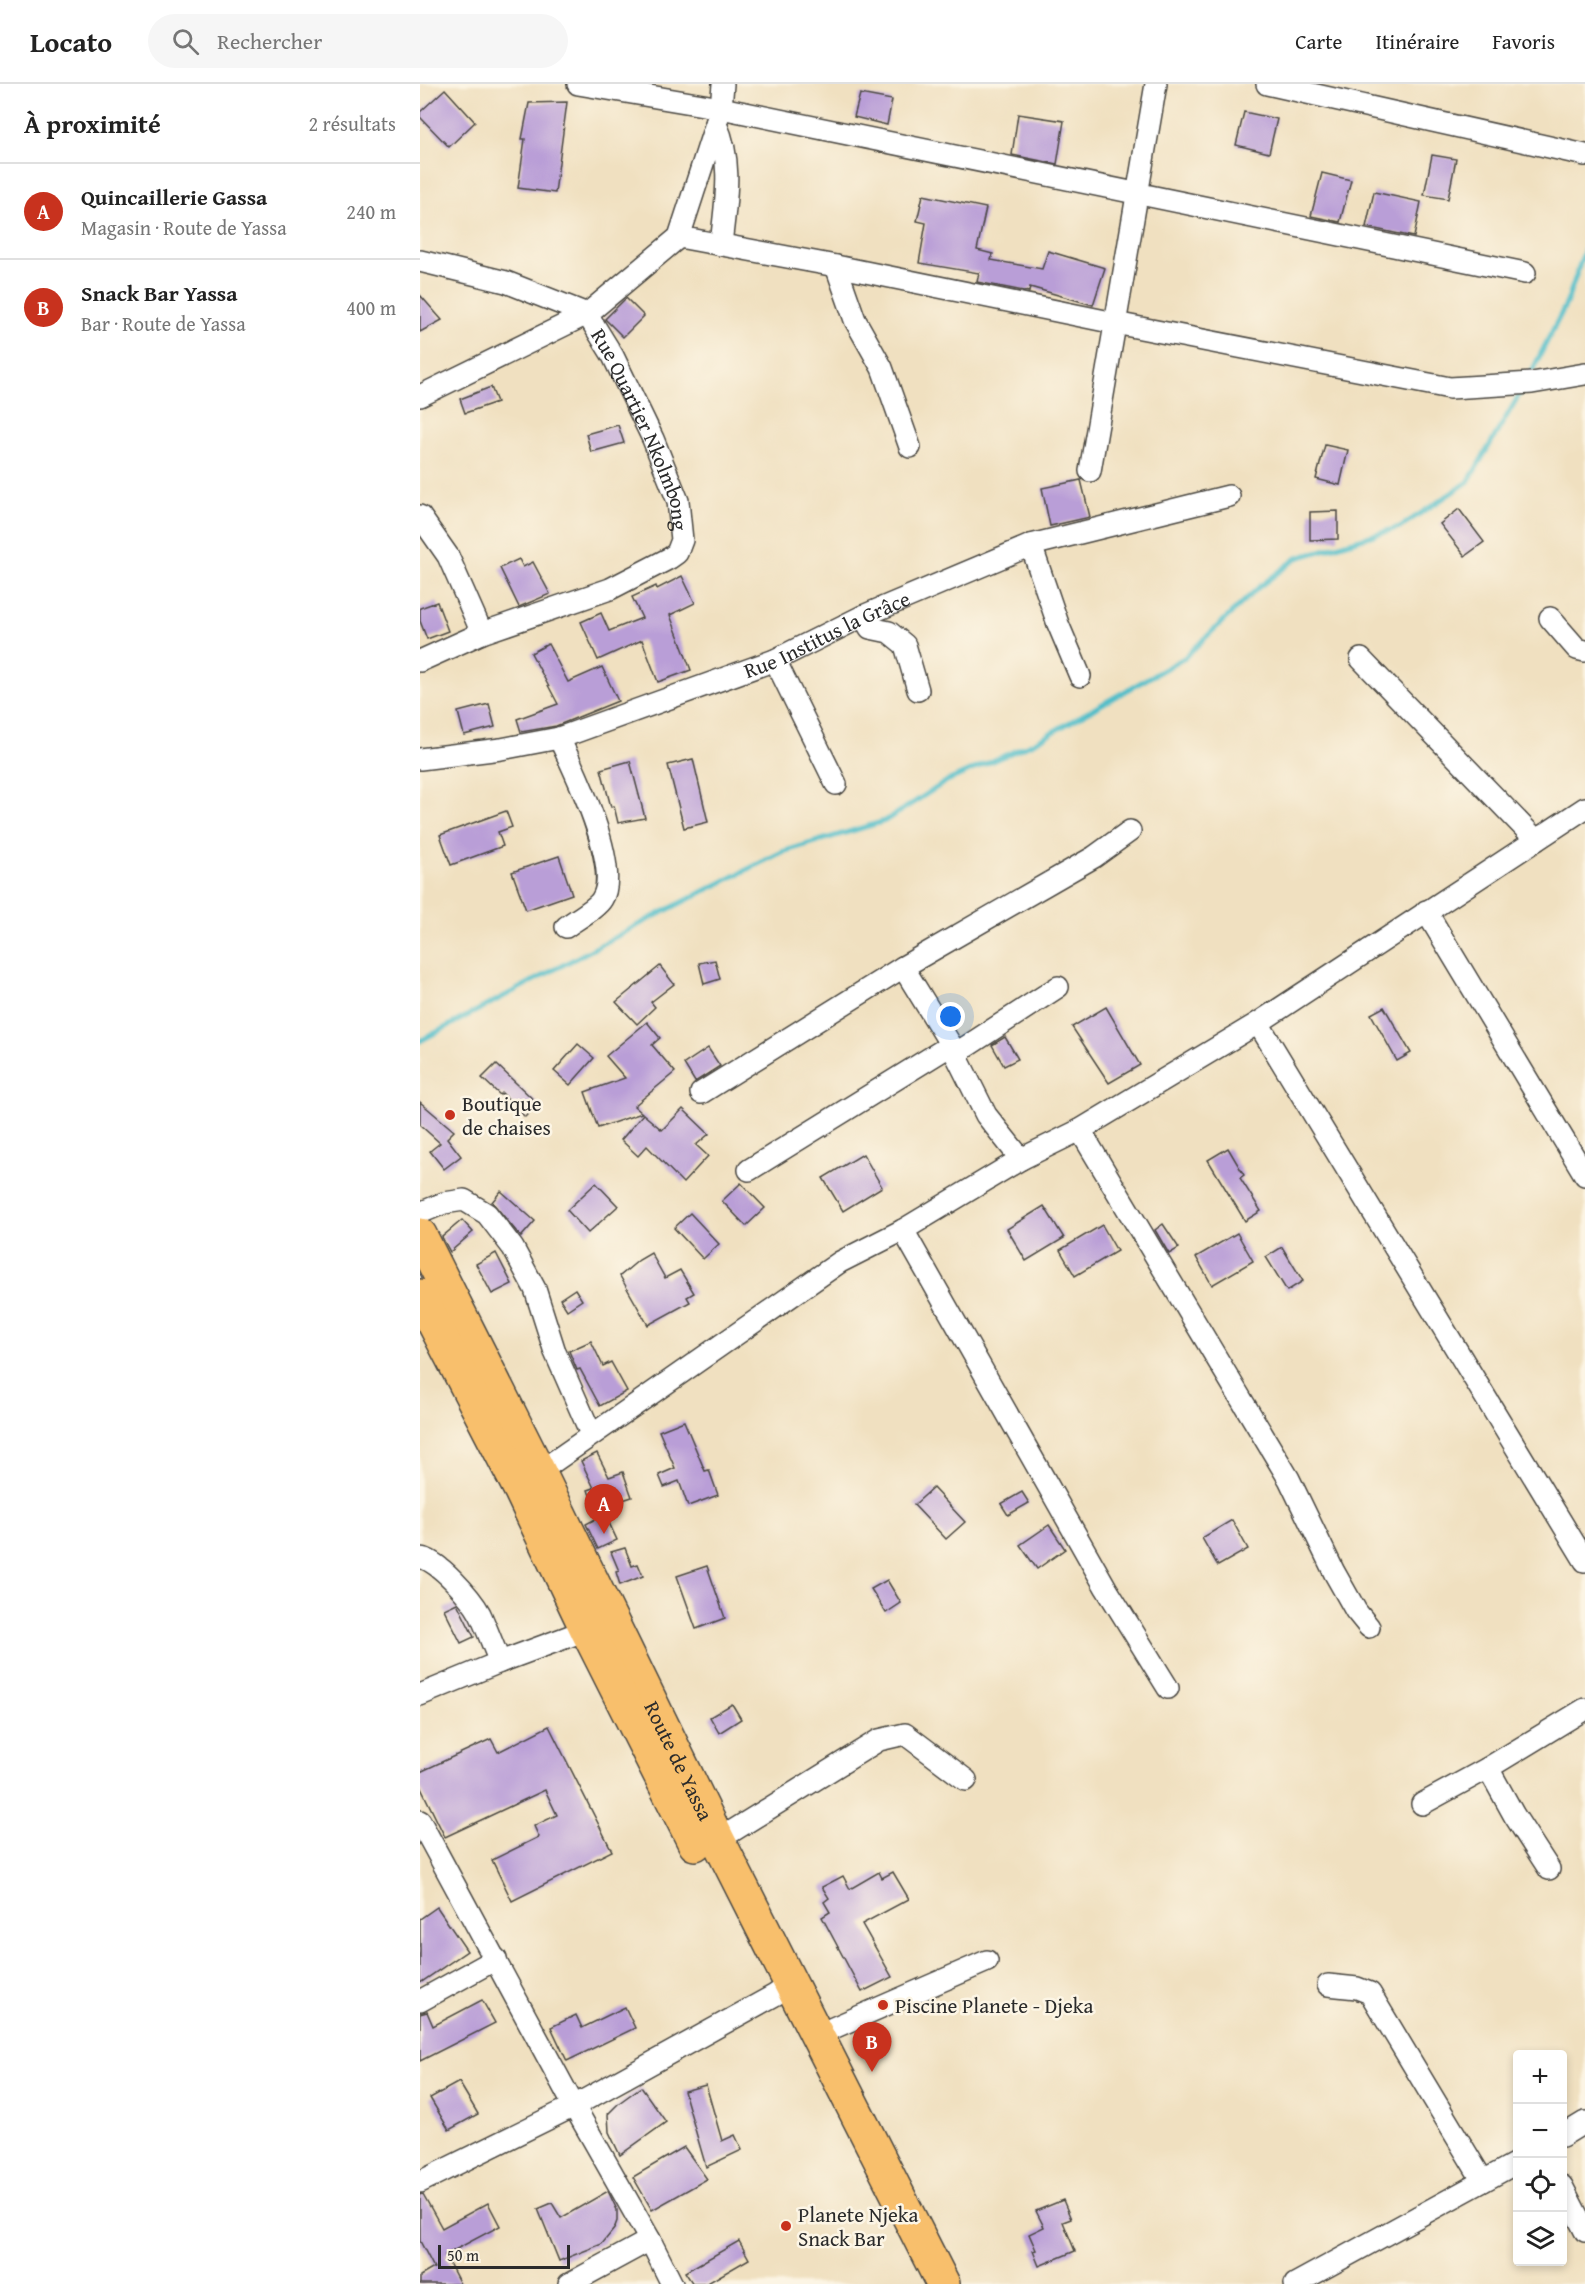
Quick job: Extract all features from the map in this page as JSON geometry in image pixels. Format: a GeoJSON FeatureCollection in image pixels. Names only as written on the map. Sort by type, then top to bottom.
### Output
{"type":"FeatureCollection","features":[{"type":"Feature","properties":{"kind":"main road","name":"Route de Yassa"},"geometry":{"type":"LineString","coordinates":[[420,1235],[539,1472],[599,1625],[698,1851],[783,1990],[817,2035],[927,2277]]}},
{"type":"Feature","properties":{"kind":"main road","name":"Route de Yassa"},"geometry":{"type":"LineString","coordinates":[[420,1296],[521,1491],[599,1625],[718,1840],[783,1990],[927,2277]]}},
{"type":"Feature","properties":{"kind":"street"},"geometry":{"type":"LineString","coordinates":[[578,84],[718,116],[1137,193],[1525,273]]}},
{"type":"Feature","properties":{"kind":"street"},"geometry":{"type":"LineString","coordinates":[[420,396],[587,314],[679,237],[718,116],[723,84]]}},
{"type":"Feature","properties":{"kind":"street"},"geometry":{"type":"LineString","coordinates":[[1090,471],[1156,84]]}},
{"type":"Feature","properties":{"kind":"street"},"geometry":{"type":"LineString","coordinates":[[1267,84],[1585,156]]}},
{"type":"Feature","properties":{"kind":"street"},"geometry":{"type":"LineString","coordinates":[[718,116],[724,143],[728,184],[721,245]]}},
{"type":"Feature","properties":{"kind":"street"},"geometry":{"type":"LineString","coordinates":[[679,237],[1450,388],[1532,383],[1585,374]]}},
{"type":"Feature","properties":{"kind":"street","name":"Rue Quartier Nkolmbong"},"geometry":{"type":"LineString","coordinates":[[420,261],[506,282],[587,314],[614,356],[653,438],[678,501],[682,540],[677,553],[670,558],[610,589],[482,633],[420,661]]}},
{"type":"Feature","properties":{"kind":"street"},"geometry":{"type":"LineString","coordinates":[[836,266],[855,320],[882,368],[910,447]]}},
{"type":"Feature","properties":{"kind":"street","name":"Rue Institus la Grâce"},"geometry":{"type":"LineString","coordinates":[[420,759],[501,749],[560,738],[775,660],[862,616],[1031,545],[1229,496]]}},
{"type":"Feature","properties":{"kind":"street"},"geometry":{"type":"LineString","coordinates":[[420,516],[448,556],[482,633]]}},
{"type":"Feature","properties":{"kind":"street"},"geometry":{"type":"LineString","coordinates":[[1031,545],[1058,624],[1080,676]]}},
{"type":"Feature","properties":{"kind":"street"},"geometry":{"type":"LineString","coordinates":[[862,616],[870,628],[889,632],[905,645],[918,690]]}},
{"type":"Feature","properties":{"kind":"street"},"geometry":{"type":"LineString","coordinates":[[1550,618],[1577,649],[1585,651]]}},
{"type":"Feature","properties":{"kind":"street"},"geometry":{"type":"LineString","coordinates":[[1361,659],[1536,840]]}},
{"type":"Feature","properties":{"kind":"street"},"geometry":{"type":"LineString","coordinates":[[775,660],[836,784]]}},
{"type":"Feature","properties":{"kind":"street"},"geometry":{"type":"LineString","coordinates":[[560,738],[590,807],[608,879],[602,899],[566,927]]}},
{"type":"Feature","properties":{"kind":"street"},"geometry":{"type":"LineString","coordinates":[[539,1472],[840,1262],[903,1230],[1021,1159],[1080,1131],[1258,1023],[1536,840],[1583,814]]}},
{"type":"Feature","properties":{"kind":"street"},"geometry":{"type":"LineString","coordinates":[[701,1093],[903,967],[1094,857],[1130,831]]}},
{"type":"Feature","properties":{"kind":"street"},"geometry":{"type":"LineString","coordinates":[[1426,911],[1585,1175]]}},
{"type":"Feature","properties":{"kind":"street"},"geometry":{"type":"LineString","coordinates":[[903,967],[953,1049],[986,1115],[1021,1159]]}},
{"type":"Feature","properties":{"kind":"street"},"geometry":{"type":"LineString","coordinates":[[749,1170],[1058,987]]}},
{"type":"Feature","properties":{"kind":"street"},"geometry":{"type":"LineString","coordinates":[[1258,1023],[1585,1561]]}},
{"type":"Feature","properties":{"kind":"street"},"geometry":{"type":"LineString","coordinates":[[1080,1131],[1289,1479],[1334,1572],[1356,1611],[1369,1627]]}},
{"type":"Feature","properties":{"kind":"street"},"geometry":{"type":"LineString","coordinates":[[420,1213],[444,1203],[464,1200],[487,1214],[513,1248],[536,1289],[555,1352],[591,1434]]}},
{"type":"Feature","properties":{"kind":"street"},"geometry":{"type":"LineString","coordinates":[[903,1230],[1106,1588],[1168,1688]]}},
{"type":"Feature","properties":{"kind":"street"},"geometry":{"type":"LineString","coordinates":[[420,1558],[442,1568],[479,1612],[500,1662]]}},
{"type":"Feature","properties":{"kind":"street"},"geometry":{"type":"LineString","coordinates":[[420,1695],[599,1625]]}},
{"type":"Feature","properties":{"kind":"street"},"geometry":{"type":"LineString","coordinates":[[1422,1804],[1488,1768],[1585,1709]]}},
{"type":"Feature","properties":{"kind":"street"},"geometry":{"type":"LineString","coordinates":[[718,1840],[879,1740],[905,1734],[966,1780]]}},
{"type":"Feature","properties":{"kind":"street"},"geometry":{"type":"LineString","coordinates":[[1488,1768],[1514,1815],[1549,1869]]}},
{"type":"Feature","properties":{"kind":"street"},"geometry":{"type":"LineString","coordinates":[[420,1821],[427,1850],[496,1959],[672,2284]]}},
{"type":"Feature","properties":{"kind":"street"},"geometry":{"type":"LineString","coordinates":[[420,2001],[496,1959]]}},
{"type":"Feature","properties":{"kind":"street"},"geometry":{"type":"LineString","coordinates":[[817,2035],[987,1961]]}},
{"type":"Feature","properties":{"kind":"street"},"geometry":{"type":"LineString","coordinates":[[1328,1985],[1357,1988],[1370,1993],[1484,2181]]}},
{"type":"Feature","properties":{"kind":"street"},"geometry":{"type":"LineString","coordinates":[[420,2182],[574,2106],[783,1990]]}},
{"type":"Feature","properties":{"kind":"street"},"geometry":{"type":"LineString","coordinates":[[1567,2133],[1585,2122]]}},
{"type":"Feature","properties":{"kind":"street"},"geometry":{"type":"LineString","coordinates":[[1295,2284],[1513,2165]]}},
{"type":"Feature","properties":{"kind":"street"},"geometry":{"type":"LineString","coordinates":[[1567,2194],[1585,2231]]}},
{"type":"Feature","properties":{"kind":"street"},"geometry":{"type":"LineString","coordinates":[[569,2284],[650,2240]]}},
{"type":"Feature","properties":{"kind":"building"},"geometry":{"type":"Polygon","coordinates":[[[445,89],[475,122],[449,147],[420,117],[420,112],[445,89]]]}},
{"type":"Feature","properties":{"kind":"building"},"geometry":{"type":"Polygon","coordinates":[[[860,94],[892,100],[887,125],[854,117],[860,94]]]}},
{"type":"Feature","properties":{"kind":"building"},"geometry":{"type":"Polygon","coordinates":[[[567,102],[555,193],[518,188],[525,139],[522,139],[529,103],[567,102]]]}},
{"type":"Feature","properties":{"kind":"building"},"geometry":{"type":"Polygon","coordinates":[[[1244,112],[1277,119],[1269,153],[1236,145],[1244,112]]]}},
{"type":"Feature","properties":{"kind":"building"},"geometry":{"type":"Polygon","coordinates":[[[1018,114],[1064,121],[1057,164],[1012,155],[1018,114]]]}},
{"type":"Feature","properties":{"kind":"building"},"geometry":{"type":"Polygon","coordinates":[[[1432,155],[1456,159],[1448,199],[1424,195],[1432,155]]]}},
{"type":"Feature","properties":{"kind":"building"},"geometry":{"type":"Polygon","coordinates":[[[1322,173],[1351,180],[1340,222],[1311,216],[1322,173]]]}},
{"type":"Feature","properties":{"kind":"building"},"geometry":{"type":"Polygon","coordinates":[[[1374,192],[1421,202],[1414,237],[1366,227],[1374,192]]]}},
{"type":"Feature","properties":{"kind":"building"},"geometry":{"type":"Polygon","coordinates":[[[923,195],[986,208],[977,250],[993,254],[991,260],[1042,269],[1048,251],[1105,268],[1093,305],[1030,287],[1029,292],[977,282],[979,273],[919,263],[926,223],[917,221],[923,195]]]}},
{"type":"Feature","properties":{"kind":"building"},"geometry":{"type":"Polygon","coordinates":[[[420,295],[442,320],[420,332],[420,295]]]}},
{"type":"Feature","properties":{"kind":"building"},"geometry":{"type":"Polygon","coordinates":[[[626,298],[644,316],[623,337],[605,319],[626,298]]]}},
{"type":"Feature","properties":{"kind":"building"},"geometry":{"type":"Polygon","coordinates":[[[491,387],[497,402],[465,413],[460,399],[491,387]]]}},
{"type":"Feature","properties":{"kind":"building"},"geometry":{"type":"Polygon","coordinates":[[[618,425],[624,443],[591,452],[586,434],[618,425]]]}},
{"type":"Feature","properties":{"kind":"building"},"geometry":{"type":"Polygon","coordinates":[[[1325,445],[1348,450],[1340,485],[1316,479],[1325,445]]]}},
{"type":"Feature","properties":{"kind":"building"},"geometry":{"type":"Polygon","coordinates":[[[1081,480],[1090,517],[1050,526],[1042,488],[1081,480]]]}},
{"type":"Feature","properties":{"kind":"building"},"geometry":{"type":"Polygon","coordinates":[[[1459,509],[1484,542],[1465,556],[1440,524],[1459,509]]]}},
{"type":"Feature","properties":{"kind":"building"},"geometry":{"type":"Polygon","coordinates":[[[1338,511],[1338,539],[1310,540],[1310,512],[1338,511]]]}},
{"type":"Feature","properties":{"kind":"building"},"geometry":{"type":"Polygon","coordinates":[[[519,559],[523,567],[533,562],[550,594],[519,607],[500,568],[519,559]]]}},
{"type":"Feature","properties":{"kind":"building"},"geometry":{"type":"Polygon","coordinates":[[[682,576],[695,603],[670,615],[691,670],[658,682],[642,640],[598,660],[581,622],[601,613],[609,631],[642,618],[632,597],[656,586],[657,589],[682,576]]]}},
{"type":"Feature","properties":{"kind":"building"},"geometry":{"type":"Polygon","coordinates":[[[437,602],[448,631],[427,639],[420,621],[420,608],[437,602]]]}},
{"type":"Feature","properties":{"kind":"building"},"geometry":{"type":"Polygon","coordinates":[[[548,644],[568,682],[602,667],[618,701],[556,726],[521,732],[517,719],[558,704],[531,653],[548,644]]]}},
{"type":"Feature","properties":{"kind":"building"},"geometry":{"type":"Polygon","coordinates":[[[489,704],[495,727],[464,735],[458,712],[489,704]]]}},
{"type":"Feature","properties":{"kind":"building"},"geometry":{"type":"Polygon","coordinates":[[[693,759],[708,822],[684,828],[668,765],[693,759]]]}},
{"type":"Feature","properties":{"kind":"building"},"geometry":{"type":"Polygon","coordinates":[[[630,761],[645,818],[618,823],[614,806],[611,807],[601,769],[630,761]]]}},
{"type":"Feature","properties":{"kind":"building"},"geometry":{"type":"Polygon","coordinates":[[[506,811],[512,827],[498,832],[503,846],[451,865],[440,835],[506,811]]]}},
{"type":"Feature","properties":{"kind":"building"},"geometry":{"type":"Polygon","coordinates":[[[559,856],[572,894],[526,910],[512,872],[559,856]]]}},
{"type":"Feature","properties":{"kind":"building"},"geometry":{"type":"Polygon","coordinates":[[[715,960],[720,979],[704,984],[699,963],[715,960]]]}},
{"type":"Feature","properties":{"kind":"building"},"geometry":{"type":"Polygon","coordinates":[[[660,966],[674,984],[651,1002],[655,1007],[637,1024],[616,1002],[660,966]]]}},
{"type":"Feature","properties":{"kind":"building"},"geometry":{"type":"Polygon","coordinates":[[[1106,1007],[1140,1065],[1109,1083],[1072,1027],[1106,1007]]]}},
{"type":"Feature","properties":{"kind":"building"},"geometry":{"type":"Polygon","coordinates":[[[1384,1007],[1411,1053],[1397,1061],[1371,1014],[1384,1007]]]}},
{"type":"Feature","properties":{"kind":"building"},"geometry":{"type":"Polygon","coordinates":[[[647,1022],[660,1038],[652,1045],[675,1072],[634,1106],[642,1113],[598,1128],[585,1092],[625,1078],[606,1056],[647,1022]]]}},
{"type":"Feature","properties":{"kind":"building"},"geometry":{"type":"Polygon","coordinates":[[[1005,1037],[1018,1059],[1004,1066],[992,1045],[1005,1037]]]}},
{"type":"Feature","properties":{"kind":"building"},"geometry":{"type":"Polygon","coordinates":[[[578,1044],[594,1058],[570,1085],[554,1071],[578,1044]]]}},
{"type":"Feature","properties":{"kind":"building"},"geometry":{"type":"Polygon","coordinates":[[[708,1048],[720,1066],[695,1082],[684,1064],[708,1048]]]}},
{"type":"Feature","properties":{"kind":"building"},"geometry":{"type":"Polygon","coordinates":[[[496,1064],[538,1104],[525,1117],[502,1093],[500,1095],[482,1078],[496,1064]]]}},
{"type":"Feature","properties":{"kind":"building"},"geometry":{"type":"Polygon","coordinates":[[[420,1102],[454,1131],[447,1138],[461,1156],[444,1169],[430,1151],[440,1143],[420,1125],[420,1102]]]}},
{"type":"Feature","properties":{"kind":"building"},"geometry":{"type":"Polygon","coordinates":[[[683,1109],[709,1134],[696,1145],[708,1156],[683,1183],[647,1146],[638,1156],[621,1140],[643,1114],[662,1130],[683,1109]]]}},
{"type":"Feature","properties":{"kind":"building"},"geometry":{"type":"Polygon","coordinates":[[[1228,1148],[1244,1175],[1240,1178],[1261,1211],[1245,1221],[1208,1160],[1228,1148]]]}},
{"type":"Feature","properties":{"kind":"building"},"geometry":{"type":"Polygon","coordinates":[[[863,1154],[882,1187],[843,1211],[823,1178],[863,1154]]]}},
{"type":"Feature","properties":{"kind":"building"},"geometry":{"type":"Polygon","coordinates":[[[596,1183],[618,1206],[588,1233],[567,1210],[596,1183]]]}},
{"type":"Feature","properties":{"kind":"building"},"geometry":{"type":"Polygon","coordinates":[[[741,1183],[765,1208],[746,1226],[722,1201],[741,1183]]]}},
{"type":"Feature","properties":{"kind":"building"},"geometry":{"type":"Polygon","coordinates":[[[501,1191],[535,1221],[521,1237],[492,1202],[501,1191]]]}},
{"type":"Feature","properties":{"kind":"building"},"geometry":{"type":"Polygon","coordinates":[[[1044,1206],[1064,1238],[1026,1261],[1007,1229],[1044,1206]]]}},
{"type":"Feature","properties":{"kind":"building"},"geometry":{"type":"Polygon","coordinates":[[[690,1213],[719,1244],[703,1259],[674,1228],[690,1213]]]}},
{"type":"Feature","properties":{"kind":"building"},"geometry":{"type":"Polygon","coordinates":[[[462,1220],[473,1232],[450,1252],[442,1237],[462,1220]]]}},
{"type":"Feature","properties":{"kind":"building"},"geometry":{"type":"Polygon","coordinates":[[[1163,1224],[1179,1248],[1169,1254],[1155,1230],[1163,1224]]]}},
{"type":"Feature","properties":{"kind":"building"},"geometry":{"type":"Polygon","coordinates":[[[1102,1225],[1117,1251],[1075,1276],[1060,1250],[1102,1225]]]}},
{"type":"Feature","properties":{"kind":"building"},"geometry":{"type":"Polygon","coordinates":[[[1237,1233],[1253,1261],[1212,1285],[1196,1257],[1237,1233]]]}},
{"type":"Feature","properties":{"kind":"building"},"geometry":{"type":"Polygon","coordinates":[[[1282,1247],[1303,1281],[1287,1291],[1266,1257],[1282,1247]]]}},
{"type":"Feature","properties":{"kind":"building"},"geometry":{"type":"Polygon","coordinates":[[[496,1253],[512,1284],[492,1294],[476,1264],[496,1253]]]}},
{"type":"Feature","properties":{"kind":"building"},"geometry":{"type":"Polygon","coordinates":[[[651,1253],[665,1278],[680,1270],[694,1293],[687,1297],[690,1302],[648,1325],[620,1276],[651,1253]]]}},
{"type":"Feature","properties":{"kind":"building"},"geometry":{"type":"Polygon","coordinates":[[[575,1289],[582,1300],[567,1310],[560,1299],[575,1289]]]}},
{"type":"Feature","properties":{"kind":"building"},"geometry":{"type":"Polygon","coordinates":[[[591,1341],[603,1366],[611,1362],[627,1391],[600,1406],[580,1369],[577,1370],[569,1351],[591,1341]]]}},
{"type":"Feature","properties":{"kind":"building"},"geometry":{"type":"Polygon","coordinates":[[[684,1421],[705,1471],[709,1470],[718,1495],[688,1506],[679,1481],[664,1487],[659,1475],[675,1468],[659,1431],[684,1421]]]}},
{"type":"Feature","properties":{"kind":"building"},"geometry":{"type":"Polygon","coordinates":[[[597,1453],[609,1477],[623,1472],[632,1497],[595,1509],[588,1490],[594,1488],[581,1461],[597,1453]]]}},
{"type":"Feature","properties":{"kind":"building"},"geometry":{"type":"Polygon","coordinates":[[[933,1488],[965,1522],[946,1539],[914,1505],[933,1488]]]}},
{"type":"Feature","properties":{"kind":"building"},"geometry":{"type":"Polygon","coordinates":[[[1022,1492],[1029,1503],[1008,1515],[1001,1504],[1022,1492]]]}},
{"type":"Feature","properties":{"kind":"building"},"geometry":{"type":"Polygon","coordinates":[[[605,1514],[617,1540],[598,1549],[586,1524],[605,1514]]]}},
{"type":"Feature","properties":{"kind":"building"},"geometry":{"type":"Polygon","coordinates":[[[1232,1520],[1248,1549],[1218,1566],[1202,1538],[1232,1520]]]}},
{"type":"Feature","properties":{"kind":"building"},"geometry":{"type":"Polygon","coordinates":[[[1049,1525],[1065,1549],[1037,1569],[1020,1545],[1049,1525]]]}},
{"type":"Feature","properties":{"kind":"building"},"geometry":{"type":"Polygon","coordinates":[[[625,1548],[632,1566],[638,1564],[643,1576],[620,1585],[616,1572],[619,1571],[611,1552],[625,1548]]]}},
{"type":"Feature","properties":{"kind":"building"},"geometry":{"type":"Polygon","coordinates":[[[707,1566],[725,1618],[696,1629],[677,1576],[707,1566]]]}},
{"type":"Feature","properties":{"kind":"building"},"geometry":{"type":"Polygon","coordinates":[[[887,1580],[901,1603],[886,1613],[871,1589],[887,1580]]]}},
{"type":"Feature","properties":{"kind":"building"},"geometry":{"type":"Polygon","coordinates":[[[457,1603],[474,1637],[461,1643],[444,1609],[457,1603]]]}},
{"type":"Feature","properties":{"kind":"building"},"geometry":{"type":"Polygon","coordinates":[[[732,1704],[741,1719],[719,1733],[710,1717],[732,1704]]]}},
{"type":"Feature","properties":{"kind":"building"},"geometry":{"type":"Polygon","coordinates":[[[549,1726],[612,1851],[512,1901],[492,1860],[539,1837],[534,1826],[557,1815],[545,1790],[445,1837],[420,1786],[420,1772],[491,1739],[498,1752],[549,1726]]]}},
{"type":"Feature","properties":{"kind":"building"},"geometry":{"type":"Polygon","coordinates":[[[879,1872],[882,1878],[893,1872],[909,1899],[862,1924],[892,1977],[862,1992],[822,1917],[830,1912],[824,1902],[829,1898],[822,1887],[843,1876],[850,1889],[879,1872]]]}},
{"type":"Feature","properties":{"kind":"building"},"geometry":{"type":"Polygon","coordinates":[[[437,1907],[467,1951],[420,1983],[420,1919],[437,1907]]]}},
{"type":"Feature","properties":{"kind":"building"},"geometry":{"type":"Polygon","coordinates":[[[482,2000],[495,2023],[420,2061],[420,2014],[427,2012],[433,2026],[482,2000]]]}},
{"type":"Feature","properties":{"kind":"building"},"geometry":{"type":"Polygon","coordinates":[[[625,2007],[635,2028],[567,2061],[551,2027],[576,2015],[582,2028],[625,2007]]]}},
{"type":"Feature","properties":{"kind":"building"},"geometry":{"type":"Polygon","coordinates":[[[459,2082],[478,2114],[449,2130],[430,2098],[459,2082]]]}},
{"type":"Feature","properties":{"kind":"building"},"geometry":{"type":"Polygon","coordinates":[[[706,2085],[722,2141],[735,2135],[742,2150],[706,2167],[684,2091],[706,2085]]]}},
{"type":"Feature","properties":{"kind":"building"},"geometry":{"type":"Polygon","coordinates":[[[641,2087],[666,2122],[620,2155],[609,2132],[608,2114],[641,2087]]]}},
{"type":"Feature","properties":{"kind":"building"},"geometry":{"type":"Polygon","coordinates":[[[684,2147],[707,2179],[652,2210],[633,2177],[684,2147]]]}},
{"type":"Feature","properties":{"kind":"building"},"geometry":{"type":"Polygon","coordinates":[[[608,2191],[617,2210],[614,2229],[602,2244],[559,2261],[538,2209],[552,2203],[561,2218],[608,2191]]]}},
{"type":"Feature","properties":{"kind":"building"},"geometry":{"type":"Polygon","coordinates":[[[423,2194],[442,2228],[488,2203],[500,2226],[445,2255],[460,2284],[420,2284],[420,2276],[434,2268],[420,2241],[420,2195],[423,2194]]]}},
{"type":"Feature","properties":{"kind":"building"},"geometry":{"type":"Polygon","coordinates":[[[1063,2200],[1071,2219],[1063,2222],[1075,2251],[1039,2266],[1033,2251],[1036,2250],[1029,2234],[1044,2227],[1036,2211],[1063,2200]]]}},
{"type":"Feature","properties":{"kind":"building"},"geometry":{"type":"Polygon","coordinates":[[[739,2241],[749,2259],[706,2284],[693,2284],[685,2272],[739,2241]]]}},
{"type":"Feature","properties":{"kind":"waterway"},"geometry":{"type":"LineString","coordinates":[[1529,377],[1567,302],[1585,249]]}},
{"type":"Feature","properties":{"kind":"waterway"},"geometry":{"type":"LineString","coordinates":[[420,1041],[655,916],[782,852],[885,821],[947,781],[1033,743],[1184,658],[1259,587],[1297,558],[1400,527],[1468,482],[1522,390]]}},
{"type":"Feature","properties":{"kind":"place","name":"Boutique de chaises"},"geometry":{"type":"Point","coordinates":[450,1115]}},
{"type":"Feature","properties":{"kind":"place","name":"Quincaillerie Gassa"},"geometry":{"type":"Point","coordinates":[604,1534]}},
{"type":"Feature","properties":{"kind":"place","name":"Piscine Planete - Djeka"},"geometry":{"type":"Point","coordinates":[883,2005]}},
{"type":"Feature","properties":{"kind":"place","name":"Snack Bar Yassa"},"geometry":{"type":"Point","coordinates":[872,2072]}},
{"type":"Feature","properties":{"kind":"place","name":"Planete Njeka Snack Bar"},"geometry":{"type":"Point","coordinates":[786,2226]}}]}
